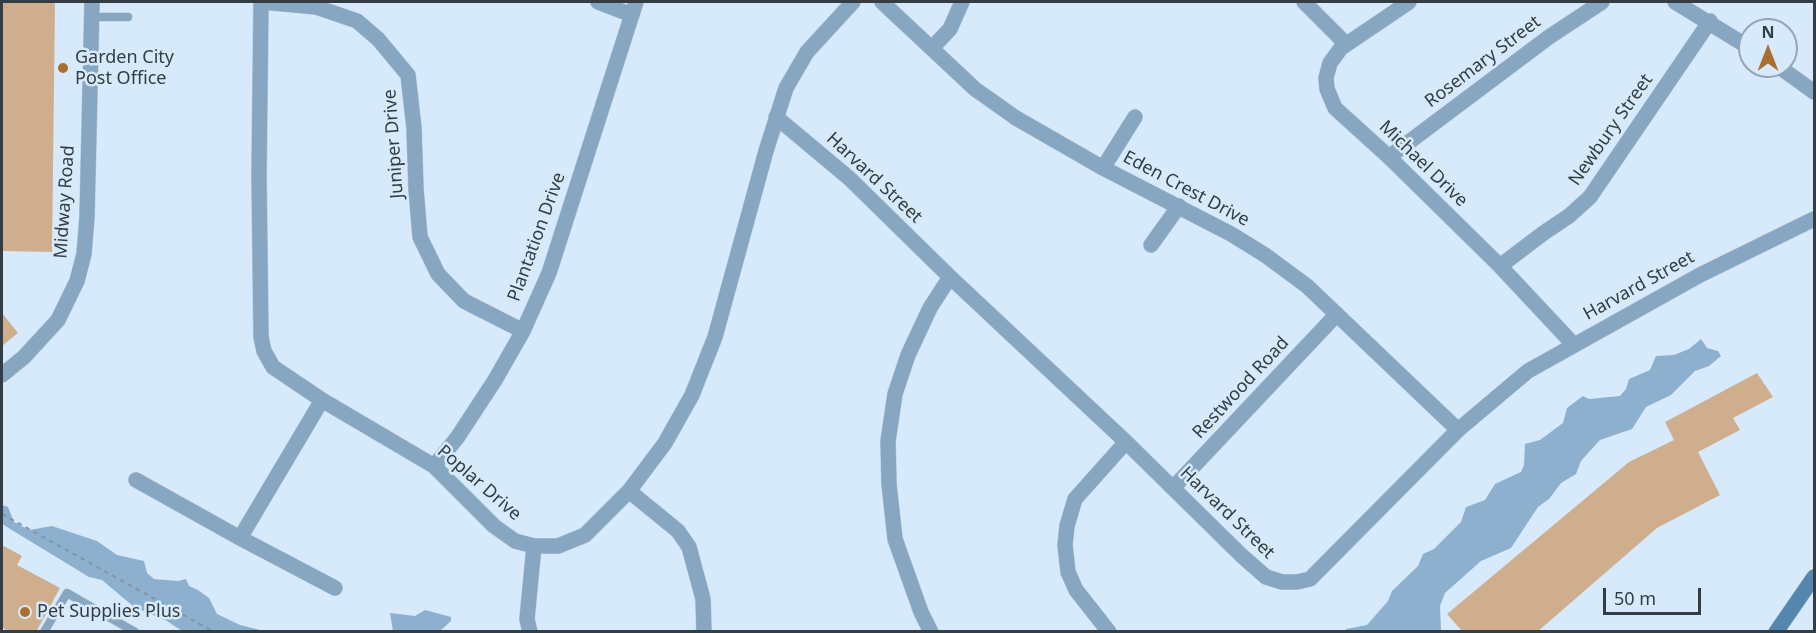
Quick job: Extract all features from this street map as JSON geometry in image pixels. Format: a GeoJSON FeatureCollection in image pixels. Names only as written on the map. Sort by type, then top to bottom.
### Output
{"type":"FeatureCollection","features":[{"type":"Feature","properties":{"kind":"main road"},"geometry":{"type":"LineString","coordinates":[[1776,632],[1815,577]]}},
{"type":"Feature","properties":{"kind":"street","name":"Juniper Drive"},"geometry":{"type":"LineString","coordinates":[[262,2],[316,7],[357,21],[378,39],[408,75],[414,128],[420,237],[438,274],[464,302],[523,331]]}},
{"type":"Feature","properties":{"kind":"street","name":"Poplar Drive"},"geometry":{"type":"LineString","coordinates":[[262,2],[259,176],[261,337],[264,351],[273,367],[322,400],[434,466],[494,526],[515,541],[534,546],[558,546],[585,535],[629,491],[665,443],[692,395],[715,337],[786,88],[807,52],[853,2]]}},
{"type":"Feature","properties":{"kind":"street"},"geometry":{"type":"LineString","coordinates":[[598,2],[634,8]]}},
{"type":"Feature","properties":{"kind":"street","name":"Eden Crest Drive"},"geometry":{"type":"LineString","coordinates":[[882,2],[975,88],[1016,118],[1103,168],[1179,206],[1265,255],[1307,286],[1458,430]]}},
{"type":"Feature","properties":{"kind":"street"},"geometry":{"type":"LineString","coordinates":[[933,48],[950,29],[962,2]]}},
{"type":"Feature","properties":{"kind":"street"},"geometry":{"type":"LineString","coordinates":[[1304,2],[1346,45]]}},
{"type":"Feature","properties":{"kind":"street","name":"Michael Drive"},"geometry":{"type":"LineString","coordinates":[[1409,2],[1341,48],[1330,63],[1326,78],[1328,92],[1335,108],[1389,157],[1500,266],[1574,345]]}},
{"type":"Feature","properties":{"kind":"street","name":"Rosemary Street"},"geometry":{"type":"LineString","coordinates":[[1389,157],[1549,37],[1602,2]]}},
{"type":"Feature","properties":{"kind":"street"},"geometry":{"type":"LineString","coordinates":[[1675,2],[1738,40]]}},
{"type":"Feature","properties":{"kind":"street","name":"Plantation Drive"},"geometry":{"type":"LineString","coordinates":[[434,466],[457,438],[495,380],[523,331],[549,273],[634,8]]}},
{"type":"Feature","properties":{"kind":"street","name":"Midway Road"},"geometry":{"type":"LineString","coordinates":[[2,375],[24,357],[58,320],[77,281],[82,263],[87,217],[91,9]]}},
{"type":"Feature","properties":{"kind":"street","name":"Newbury Street"},"geometry":{"type":"LineString","coordinates":[[1500,266],[1569,216],[1590,197],[1710,21]]}},
{"type":"Feature","properties":{"kind":"street"},"geometry":{"type":"LineString","coordinates":[[1795,78],[1815,92]]}},
{"type":"Feature","properties":{"kind":"street","name":"Harvard Street"},"geometry":{"type":"LineString","coordinates":[[776,117],[849,178],[1266,577],[1282,582],[1310,579],[1458,430],[1528,371],[1700,275],[1815,219]]}},
{"type":"Feature","properties":{"kind":"street"},"geometry":{"type":"LineString","coordinates":[[1103,168],[1135,117]]}},
{"type":"Feature","properties":{"kind":"street"},"geometry":{"type":"LineString","coordinates":[[1151,245],[1179,206]]}},
{"type":"Feature","properties":{"kind":"street"},"geometry":{"type":"LineString","coordinates":[[930,632],[895,539],[889,484],[888,441],[895,394],[908,355],[930,308],[950,277]]}},
{"type":"Feature","properties":{"kind":"street","name":"Restwood Road"},"geometry":{"type":"LineString","coordinates":[[1173,488],[1337,314]]}},
{"type":"Feature","properties":{"kind":"street"},"geometry":{"type":"LineString","coordinates":[[240,538],[322,400]]}},
{"type":"Feature","properties":{"kind":"street"},"geometry":{"type":"LineString","coordinates":[[1109,632],[1076,590],[1068,572],[1065,545],[1067,526],[1075,499],[1126,442]]}},
{"type":"Feature","properties":{"kind":"street"},"geometry":{"type":"LineString","coordinates":[[136,480],[335,588]]}},
{"type":"Feature","properties":{"kind":"street"},"geometry":{"type":"LineString","coordinates":[[629,491],[678,531],[688,547],[703,599],[704,632]]}},
{"type":"Feature","properties":{"kind":"street"},"geometry":{"type":"LineString","coordinates":[[530,632],[527,619],[534,546]]}},
{"type":"Feature","properties":{"kind":"lane"},"geometry":{"type":"LineString","coordinates":[[91,9],[128,17]]}},
{"type":"Feature","properties":{"kind":"lane"},"geometry":{"type":"LineString","coordinates":[[44,632],[67,593],[135,632]]}},
{"type":"Feature","properties":{"kind":"path"},"geometry":{"type":"LineString","coordinates":[[2,514],[214,632]]}},
{"type":"Feature","properties":{"kind":"shaded area"},"geometry":{"type":"Polygon","coordinates":[[[1701,339],[1707,348],[1718,351],[1721,356],[1709,366],[1695,371],[1671,395],[1646,407],[1632,429],[1600,440],[1581,461],[1576,474],[1561,483],[1549,499],[1538,507],[1511,548],[1481,561],[1445,593],[1440,606],[1441,631],[1345,631],[1367,625],[1388,601],[1392,591],[1418,566],[1423,554],[1434,549],[1461,522],[1466,507],[1485,500],[1495,484],[1521,472],[1524,465],[1525,444],[1540,440],[1563,423],[1567,408],[1583,396],[1589,399],[1620,396],[1626,389],[1629,379],[1650,370],[1656,356],[1674,355],[1689,349],[1701,339]]]}},
{"type":"Feature","properties":{"kind":"shaded area"},"geometry":{"type":"Polygon","coordinates":[[[2,505],[8,507],[14,522],[29,530],[52,526],[97,541],[117,555],[144,561],[147,573],[154,579],[178,581],[186,579],[189,586],[209,598],[217,614],[240,625],[264,631],[182,631],[167,621],[134,607],[102,580],[89,577],[2,524],[2,505]]]}},
{"type":"Feature","properties":{"kind":"shaded area"},"geometry":{"type":"Polygon","coordinates":[[[425,610],[451,617],[451,621],[440,631],[393,631],[390,613],[415,616],[425,610]]]}},
{"type":"Feature","properties":{"kind":"building"},"geometry":{"type":"Polygon","coordinates":[[[2,2],[55,2],[52,252],[2,251],[2,2]]]}},
{"type":"Feature","properties":{"kind":"building"},"geometry":{"type":"Polygon","coordinates":[[[2,313],[18,333],[2,346],[2,313]]]}},
{"type":"Feature","properties":{"kind":"building"},"geometry":{"type":"Polygon","coordinates":[[[1757,373],[1773,397],[1733,418],[1740,430],[1698,452],[1720,495],[1657,528],[1537,632],[1463,632],[1447,614],[1629,462],[1674,440],[1665,422],[1757,373]]]}},
{"type":"Feature","properties":{"kind":"building"},"geometry":{"type":"Polygon","coordinates":[[[2,545],[22,556],[17,565],[60,588],[36,632],[9,632],[2,627],[2,545]]]}},
{"type":"Feature","properties":{"kind":"place","name":"Garden City Post Office"},"geometry":{"type":"Point","coordinates":[63,68]}},
{"type":"Feature","properties":{"kind":"place","name":"Pet Supplies Plus"},"geometry":{"type":"Point","coordinates":[25,612]}}]}
